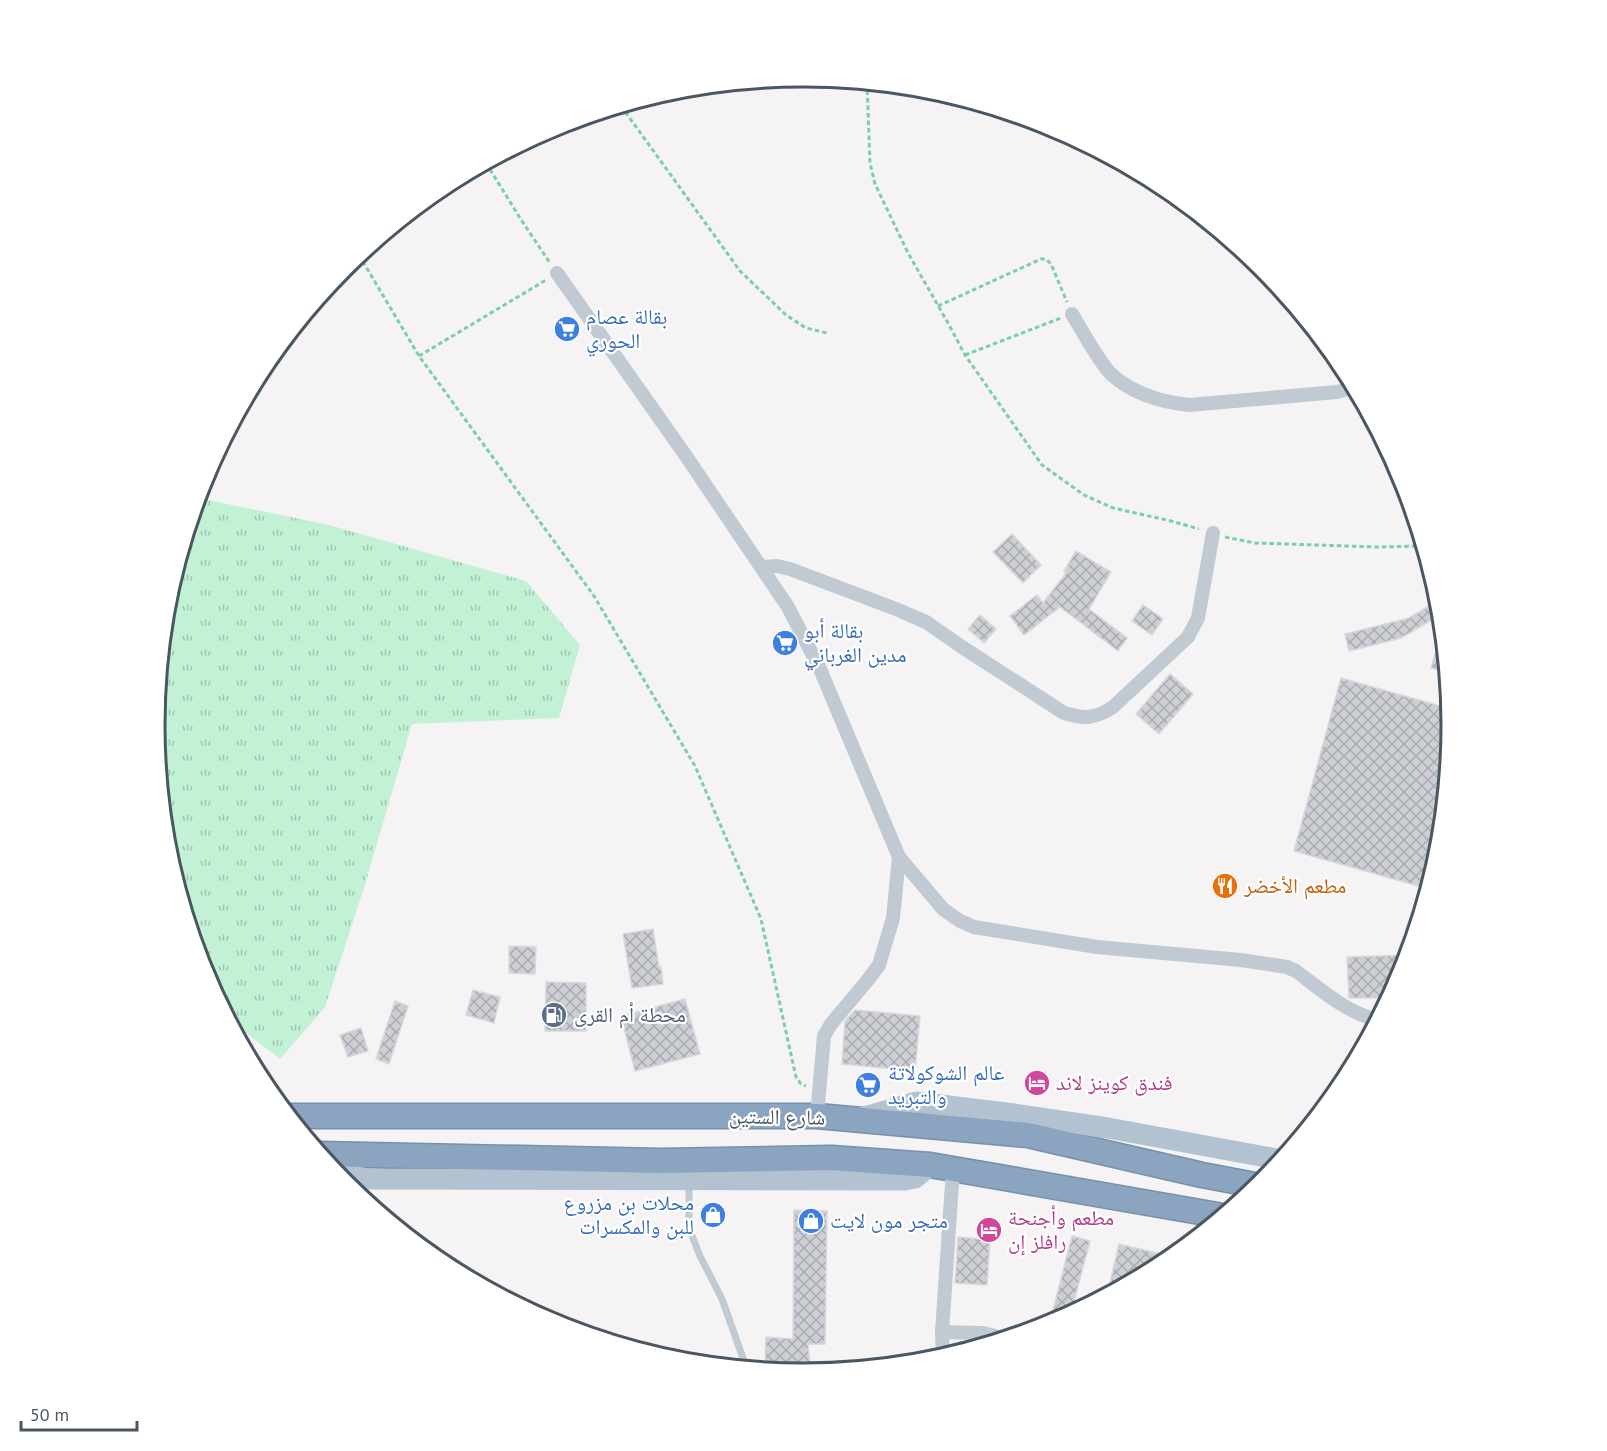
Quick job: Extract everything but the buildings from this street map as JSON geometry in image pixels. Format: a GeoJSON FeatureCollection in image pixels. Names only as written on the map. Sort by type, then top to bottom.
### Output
{"type":"FeatureCollection","features":[{"type":"Feature","properties":{"kind":"highway","name":"شارع الستين"},"geometry":{"type":"LineString","coordinates":[[299,1116],[817,1116],[1028,1135],[1248,1184]]}},
{"type":"Feature","properties":{"kind":"highway","name":"شارع الستين"},"geometry":{"type":"LineString","coordinates":[[331,1155],[661,1170],[831,1158],[941,1167],[1211,1217]]}},
{"type":"Feature","properties":{"kind":"main road"},"geometry":{"type":"LineString","coordinates":[[858,1119],[916,1102],[1108,1128],[1272,1158]]}},
{"type":"Feature","properties":{"kind":"main road"},"geometry":{"type":"LineString","coordinates":[[352,1177],[368,1179],[661,1170],[689,1179],[905,1180],[941,1167]]}},
{"type":"Feature","properties":{"kind":"street"},"geometry":{"type":"LineString","coordinates":[[557,273],[686,456],[788,607],[820,669],[899,857],[943,909],[960,921],[974,927],[1097,947],[1241,960],[1287,967],[1296,971],[1345,1007],[1370,1018]]}},
{"type":"Feature","properties":{"kind":"street"},"geometry":{"type":"LineString","coordinates":[[1072,314],[1110,373],[1133,390],[1167,403],[1189,405],[1346,390]]}},
{"type":"Feature","properties":{"kind":"street"},"geometry":{"type":"LineString","coordinates":[[761,567],[777,566],[790,569],[926,622],[1064,713],[1091,717],[1103,714],[1113,707],[1188,637],[1198,618],[1213,533]]}},
{"type":"Feature","properties":{"kind":"street"},"geometry":{"type":"LineString","coordinates":[[817,1116],[824,1036],[831,1023],[879,965],[893,918],[899,857]]}},
{"type":"Feature","properties":{"kind":"street"},"geometry":{"type":"LineString","coordinates":[[941,1167],[943,1348]]}},
{"type":"Feature","properties":{"kind":"street"},"geometry":{"type":"LineString","coordinates":[[942,1332],[992,1335]]}},
{"type":"Feature","properties":{"kind":"lane"},"geometry":{"type":"LineString","coordinates":[[689,1179],[689,1228],[700,1256],[722,1299],[744,1361]]}},
{"type":"Feature","properties":{"kind":"path"},"geometry":{"type":"LineString","coordinates":[[867,90],[870,163],[875,184],[908,253],[965,355],[1042,465],[1084,495],[1113,508],[1255,543],[1416,546]]}},
{"type":"Feature","properties":{"kind":"path"},"geometry":{"type":"LineString","coordinates":[[626,113],[740,271],[786,315],[806,328],[827,333]]}},
{"type":"Feature","properties":{"kind":"path"},"geometry":{"type":"LineString","coordinates":[[419,356],[557,273],[490,170]]}},
{"type":"Feature","properties":{"kind":"path"},"geometry":{"type":"LineString","coordinates":[[938,306],[1041,259],[1051,264],[1072,314],[965,355]]}},
{"type":"Feature","properties":{"kind":"path"},"geometry":{"type":"LineString","coordinates":[[364,263],[419,356],[594,596],[695,766],[761,919],[796,1077],[801,1084],[819,1090]]}},
{"type":"Feature","properties":{"kind":"green space"},"geometry":{"type":"Polygon","coordinates":[[[207,500],[329,525],[526,581],[580,645],[559,718],[412,724],[363,891],[325,1007],[280,1059],[243,1031],[214,970],[187,891],[170,809],[165,726],[170,642],[187,560],[207,500]]]}},
{"type":"Feature","properties":{"kind":"place","name":"بقالة عصام الحوري"},"geometry":{"type":"Point","coordinates":[567,329]}},
{"type":"Feature","properties":{"kind":"place","name":"بقالة أبو مدين الغرباني"},"geometry":{"type":"Point","coordinates":[785,643]}},
{"type":"Feature","properties":{"kind":"place","name":"مطعم الأخضر"},"geometry":{"type":"Point","coordinates":[1225,886]}},
{"type":"Feature","properties":{"kind":"place","name":"محطة أم القرى"},"geometry":{"type":"Point","coordinates":[554,1015]}},
{"type":"Feature","properties":{"kind":"place","name":"فندق كوينز لاند"},"geometry":{"type":"Point","coordinates":[1037,1083]}},
{"type":"Feature","properties":{"kind":"place","name":"عالم الشوكولاتة والتبريد"},"geometry":{"type":"Point","coordinates":[868,1085]}},
{"type":"Feature","properties":{"kind":"place","name":"محلات بن مزروع للبن والمكسرات"},"geometry":{"type":"Point","coordinates":[713,1215]}},
{"type":"Feature","properties":{"kind":"place","name":"متجر مون لايت"},"geometry":{"type":"Point","coordinates":[811,1221]}},
{"type":"Feature","properties":{"kind":"place","name":"مطعم وأجنحة رافلز إن"},"geometry":{"type":"Point","coordinates":[989,1230]}}]}
